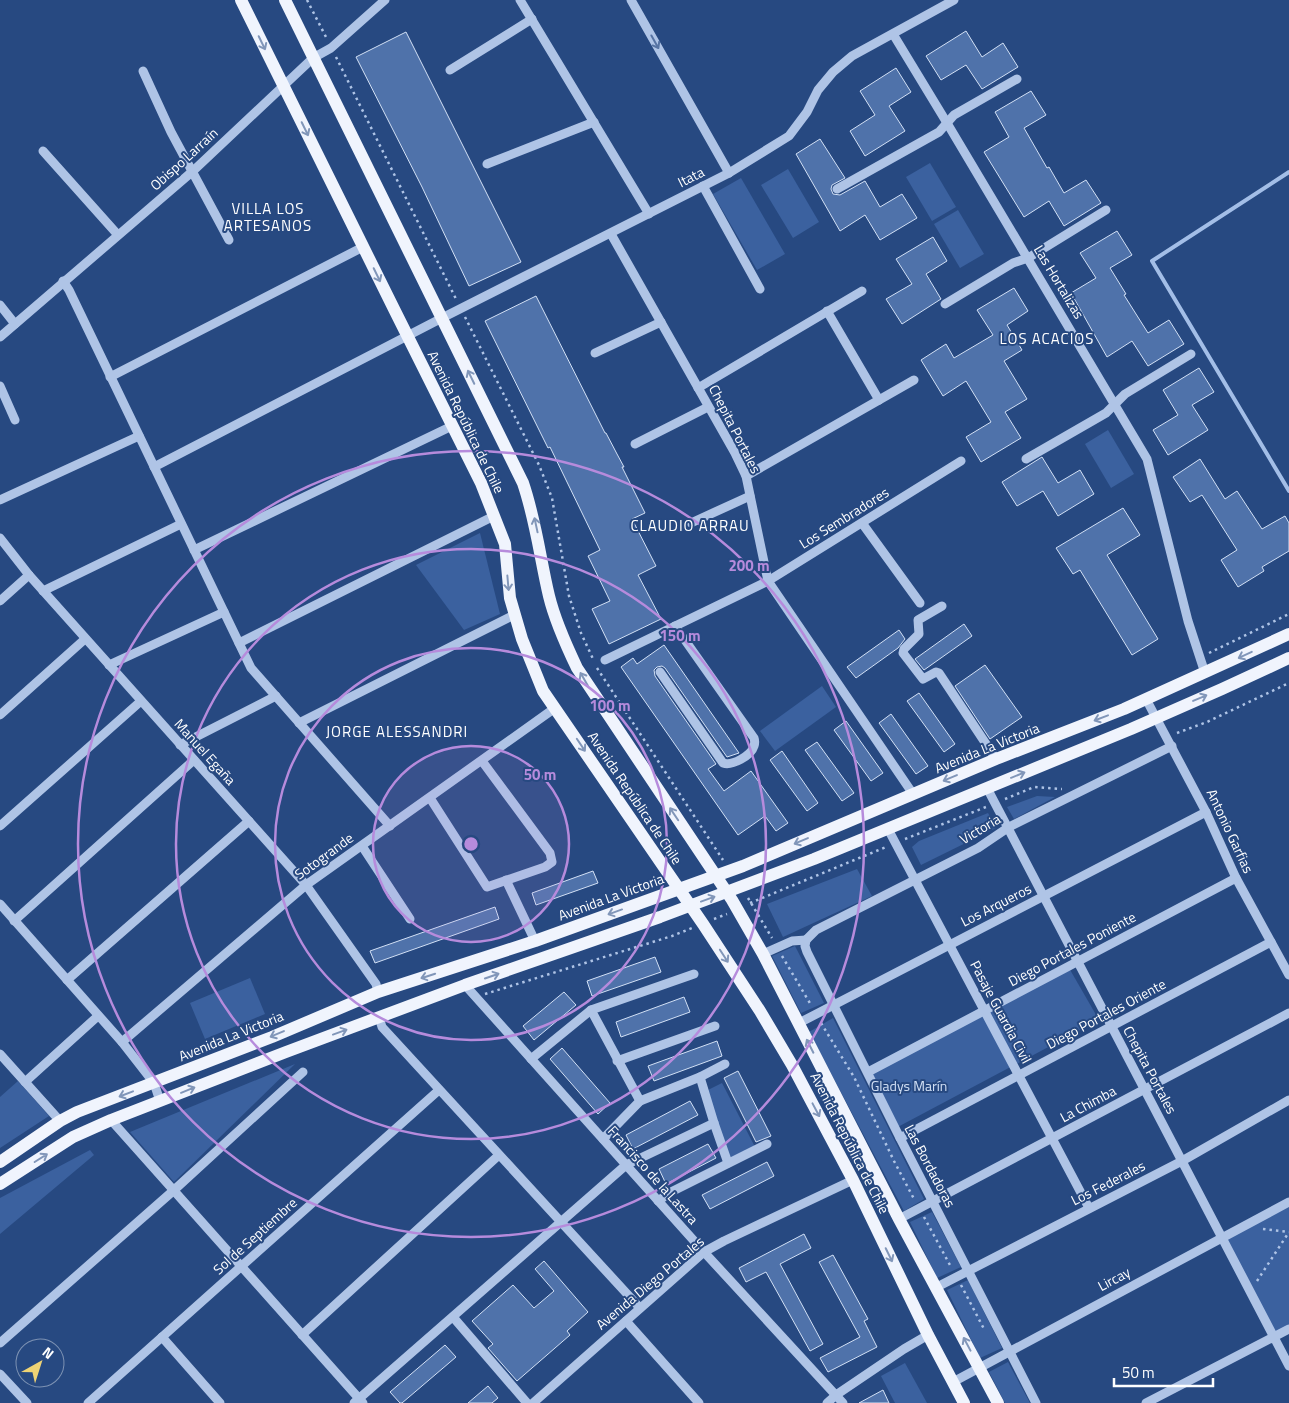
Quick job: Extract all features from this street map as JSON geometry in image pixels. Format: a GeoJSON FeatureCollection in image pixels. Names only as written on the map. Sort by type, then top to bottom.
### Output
{"type":"FeatureCollection","features":[{"type":"Feature","properties":{"kind":"main road","name":"Avenida República de Chile"},"geometry":{"type":"LineString","coordinates":[[241,0],[482,483],[505,544],[510,598],[514,615],[543,691],[755,1003],[792,1065],[964,1403]]}},
{"type":"Feature","properties":{"kind":"main road","name":"Avenida República de Chile"},"geometry":{"type":"LineString","coordinates":[[284,0],[523,483],[535,521],[549,598],[568,648],[588,686],[727,892],[763,954],[899,1219],[998,1403]]}},
{"type":"Feature","properties":{"kind":"main road","name":"Avenida La Victoria"},"geometry":{"type":"LineString","coordinates":[[0,1162],[60,1121],[77,1112],[272,1037],[378,992],[535,941],[678,888],[730,871],[996,759],[1146,699],[1289,634]]}},
{"type":"Feature","properties":{"kind":"main road"},"geometry":{"type":"LineString","coordinates":[[0,1184],[73,1137],[111,1120],[465,985],[690,906],[806,862],[1155,718],[1289,658]]}},
{"type":"Feature","properties":{"kind":"street","name":"Obispo Larraín"},"geometry":{"type":"LineString","coordinates":[[0,337],[193,171],[313,58],[331,48],[385,0]]}},
{"type":"Feature","properties":{"kind":"street"},"geometry":{"type":"LineString","coordinates":[[520,0],[649,214]]}},
{"type":"Feature","properties":{"kind":"street"},"geometry":{"type":"LineString","coordinates":[[630,0],[729,173]]}},
{"type":"Feature","properties":{"kind":"street","name":"Itata"},"geometry":{"type":"LineString","coordinates":[[154,467],[461,308],[729,173],[789,136],[807,112],[818,90],[833,72],[852,56],[954,0]]}},
{"type":"Feature","properties":{"kind":"street"},"geometry":{"type":"LineString","coordinates":[[450,70],[532,19]]}},
{"type":"Feature","properties":{"kind":"street","name":"Las Hortalizas"},"geometry":{"type":"LineString","coordinates":[[892,34],[948,123],[1147,459],[1188,621],[1199,658],[1206,673]]}},
{"type":"Feature","properties":{"kind":"street"},"geometry":{"type":"LineString","coordinates":[[143,70],[171,132],[230,240]]}},
{"type":"Feature","properties":{"kind":"street"},"geometry":{"type":"LineString","coordinates":[[837,189],[939,132],[954,115],[1017,79]]}},
{"type":"Feature","properties":{"kind":"street"},"geometry":{"type":"LineString","coordinates":[[487,164],[594,122]]}},
{"type":"Feature","properties":{"kind":"street"},"geometry":{"type":"LineString","coordinates":[[43,151],[118,235]]}},
{"type":"Feature","properties":{"kind":"street"},"geometry":{"type":"LineString","coordinates":[[703,186],[760,289]]}},
{"type":"Feature","properties":{"kind":"street"},"geometry":{"type":"LineString","coordinates":[[945,304],[1013,263],[1028,258],[1106,210]]}},
{"type":"Feature","properties":{"kind":"street","name":"Chepita Portales"},"geometry":{"type":"LineString","coordinates":[[611,234],[746,476],[768,581],[913,794]]}},
{"type":"Feature","properties":{"kind":"street"},"geometry":{"type":"LineString","coordinates":[[110,377],[363,247]]}},
{"type":"Feature","properties":{"kind":"street"},"geometry":{"type":"LineString","coordinates":[[63,281],[251,668],[390,826]]}},
{"type":"Feature","properties":{"kind":"street"},"geometry":{"type":"LineString","coordinates":[[698,388],[862,291]]}},
{"type":"Feature","properties":{"kind":"street"},"geometry":{"type":"LineString","coordinates":[[0,305],[15,324]]}},
{"type":"Feature","properties":{"kind":"street"},"geometry":{"type":"LineString","coordinates":[[827,311],[879,400]]}},
{"type":"Feature","properties":{"kind":"street"},"geometry":{"type":"LineString","coordinates":[[595,353],[661,322]]}},
{"type":"Feature","properties":{"kind":"street"},"geometry":{"type":"LineString","coordinates":[[1026,459],[1106,414],[1125,394],[1191,354]]}},
{"type":"Feature","properties":{"kind":"street"},"geometry":{"type":"LineString","coordinates":[[746,476],[914,380]]}},
{"type":"Feature","properties":{"kind":"street"},"geometry":{"type":"LineString","coordinates":[[0,386],[15,420]]}},
{"type":"Feature","properties":{"kind":"street"},"geometry":{"type":"LineString","coordinates":[[636,444],[708,407]]}},
{"type":"Feature","properties":{"kind":"street"},"geometry":{"type":"LineString","coordinates":[[194,550],[452,426]]}},
{"type":"Feature","properties":{"kind":"street"},"geometry":{"type":"LineString","coordinates":[[0,500],[139,436]]}},
{"type":"Feature","properties":{"kind":"street","name":"Los Sembradores"},"geometry":{"type":"LineString","coordinates":[[606,660],[768,581],[961,462]]}},
{"type":"Feature","properties":{"kind":"street"},"geometry":{"type":"LineString","coordinates":[[691,523],[750,496]]}},
{"type":"Feature","properties":{"kind":"street"},"geometry":{"type":"LineString","coordinates":[[239,642],[494,516]]}},
{"type":"Feature","properties":{"kind":"street"},"geometry":{"type":"LineString","coordinates":[[862,523],[920,602]]}},
{"type":"Feature","properties":{"kind":"street"},"geometry":{"type":"LineString","coordinates":[[43,591],[181,524]]}},
{"type":"Feature","properties":{"kind":"street","name":"Manuel Egaña"},"geometry":{"type":"LineString","coordinates":[[0,538],[43,591],[306,885],[376,984],[378,992]]}},
{"type":"Feature","properties":{"kind":"street"},"geometry":{"type":"LineString","coordinates":[[0,601],[29,575]]}},
{"type":"Feature","properties":{"kind":"street"},"geometry":{"type":"LineString","coordinates":[[942,606],[918,620],[919,634],[904,649],[903,653],[923,679],[936,672],[940,674],[996,759]]}},
{"type":"Feature","properties":{"kind":"street"},"geometry":{"type":"LineString","coordinates":[[109,665],[224,612]]}},
{"type":"Feature","properties":{"kind":"street"},"geometry":{"type":"LineString","coordinates":[[300,723],[514,615]]}},
{"type":"Feature","properties":{"kind":"street"},"geometry":{"type":"LineString","coordinates":[[660,672],[723,763],[732,764],[751,752],[755,745],[754,738],[674,626]]}},
{"type":"Feature","properties":{"kind":"street"},"geometry":{"type":"LineString","coordinates":[[0,715],[85,638]]}},
{"type":"Feature","properties":{"kind":"street"},"geometry":{"type":"LineString","coordinates":[[180,745],[276,696]]}},
{"type":"Feature","properties":{"kind":"street","name":"Antonio Garfias"},"geometry":{"type":"LineString","coordinates":[[1146,699],[1206,812],[1236,878],[1289,975]]}},
{"type":"Feature","properties":{"kind":"street"},"geometry":{"type":"LineString","coordinates":[[0,826],[141,700]]}},
{"type":"Feature","properties":{"kind":"street","name":"Sotogrande"},"geometry":{"type":"LineString","coordinates":[[122,1042],[306,885],[555,708]]}},
{"type":"Feature","properties":{"kind":"street","name":"Victoria"},"geometry":{"type":"LineString","coordinates":[[806,940],[816,930],[978,848],[1009,827],[1172,746]]}},
{"type":"Feature","properties":{"kind":"street"},"geometry":{"type":"LineString","coordinates":[[14,921],[194,760]]}},
{"type":"Feature","properties":{"kind":"street"},"geometry":{"type":"LineString","coordinates":[[430,798],[487,886],[545,868],[552,862],[550,853],[482,761]]}},
{"type":"Feature","properties":{"kind":"street","name":"Chepita Portales"},"geometry":{"type":"LineString","coordinates":[[987,788],[1289,1366]]}},
{"type":"Feature","properties":{"kind":"street","name":"Los Arqueros"},"geometry":{"type":"LineString","coordinates":[[799,1023],[1206,812]]}},
{"type":"Feature","properties":{"kind":"street"},"geometry":{"type":"LineString","coordinates":[[67,980],[248,821]]}},
{"type":"Feature","properties":{"kind":"street","name":"Pasaje Guardia Civil"},"geometry":{"type":"LineString","coordinates":[[888,829],[1089,1208]]}},
{"type":"Feature","properties":{"kind":"street"},"geometry":{"type":"LineString","coordinates":[[362,846],[410,918]]}},
{"type":"Feature","properties":{"kind":"street","name":"Diego Portales Poniente"},"geometry":{"type":"LineString","coordinates":[[868,1072],[1236,878]]}},
{"type":"Feature","properties":{"kind":"street"},"geometry":{"type":"LineString","coordinates":[[506,880],[535,941]]}},
{"type":"Feature","properties":{"kind":"street"},"geometry":{"type":"LineString","coordinates":[[0,904],[122,1042],[154,1083],[160,1101]]}},
{"type":"Feature","properties":{"kind":"street"},"geometry":{"type":"LineString","coordinates":[[763,954],[792,941],[806,940]]}},
{"type":"Feature","properties":{"kind":"street","name":"Las Bordadoras"},"geometry":{"type":"LineString","coordinates":[[806,940],[807,952],[1036,1403]]}},
{"type":"Feature","properties":{"kind":"street","name":"Diego Portales Oriente"},"geometry":{"type":"LineString","coordinates":[[900,1138],[1271,942]]}},
{"type":"Feature","properties":{"kind":"street"},"geometry":{"type":"LineString","coordinates":[[531,1059],[592,1010],[694,974]]}},
{"type":"Feature","properties":{"kind":"street","name":"Francisco de la Lastra"},"geometry":{"type":"LineString","coordinates":[[465,985],[704,1252],[843,1403]]}},
{"type":"Feature","properties":{"kind":"street"},"geometry":{"type":"LineString","coordinates":[[592,1010],[640,1102]]}},
{"type":"Feature","properties":{"kind":"street","name":"La Chimba"},"geometry":{"type":"LineString","coordinates":[[899,1219],[1289,1013]]}},
{"type":"Feature","properties":{"kind":"street"},"geometry":{"type":"LineString","coordinates":[[25,1082],[98,1016]]}},
{"type":"Feature","properties":{"kind":"street"},"geometry":{"type":"LineString","coordinates":[[379,1018],[382,1027],[640,1308]]}},
{"type":"Feature","properties":{"kind":"street"},"geometry":{"type":"LineString","coordinates":[[618,1061],[714,1026]]}},
{"type":"Feature","properties":{"kind":"street"},"geometry":{"type":"LineString","coordinates":[[0,1054],[60,1121]]}},
{"type":"Feature","properties":{"kind":"street"},"geometry":{"type":"LineString","coordinates":[[603,1139],[640,1102],[700,1077],[725,1064]]}},
{"type":"Feature","properties":{"kind":"street"},"geometry":{"type":"LineString","coordinates":[[0,1343],[173,1191],[303,1072]]}},
{"type":"Feature","properties":{"kind":"street"},"geometry":{"type":"LineString","coordinates":[[700,1077],[728,1163]]}},
{"type":"Feature","properties":{"kind":"street","name":"Sol de Septiembre"},"geometry":{"type":"LineString","coordinates":[[88,1403],[439,1090]]}},
{"type":"Feature","properties":{"kind":"street","name":"Los Federales"},"geometry":{"type":"LineString","coordinates":[[937,1287],[1182,1161],[1289,1100]]}},
{"type":"Feature","properties":{"kind":"street"},"geometry":{"type":"LineString","coordinates":[[111,1120],[359,1401],[626,1165],[714,1123]]}},
{"type":"Feature","properties":{"kind":"street"},"geometry":{"type":"LineString","coordinates":[[658,1201],[767,1144]]}},
{"type":"Feature","properties":{"kind":"street"},"geometry":{"type":"LineString","coordinates":[[302,1335],[499,1155]]}},
{"type":"Feature","properties":{"kind":"street","name":"Avenida Diego Portales"},"geometry":{"type":"LineString","coordinates":[[533,1403],[704,1252],[852,1180]]}},
{"type":"Feature","properties":{"kind":"street","name":"Lircay"},"geometry":{"type":"LineString","coordinates":[[953,1382],[1289,1202]]}},
{"type":"Feature","properties":{"kind":"street"},"geometry":{"type":"LineString","coordinates":[[453,1316],[527,1403]]}},
{"type":"Feature","properties":{"kind":"street"},"geometry":{"type":"LineString","coordinates":[[626,1321],[695,1402]]}},
{"type":"Feature","properties":{"kind":"street"},"geometry":{"type":"LineString","coordinates":[[1146,1403],[1289,1329]]}},
{"type":"Feature","properties":{"kind":"street"},"geometry":{"type":"LineString","coordinates":[[827,1403],[904,1349],[928,1335]]}},
{"type":"Feature","properties":{"kind":"street"},"geometry":{"type":"LineString","coordinates":[[162,1337],[220,1403]]}},
{"type":"Feature","properties":{"kind":"street"},"geometry":{"type":"LineString","coordinates":[[0,1374],[27,1403]]}},
{"type":"Feature","properties":{"kind":"path"},"geometry":{"type":"LineString","coordinates":[[307,0],[539,465],[552,498],[569,596],[581,634],[597,668],[730,871]]}},
{"type":"Feature","properties":{"kind":"path"},"geometry":{"type":"LineString","coordinates":[[1199,658],[1289,614]]}},
{"type":"Feature","properties":{"kind":"path"},"geometry":{"type":"LineString","coordinates":[[740,887],[754,907],[854,1077],[894,1161],[986,1333]]}},
{"type":"Feature","properties":{"kind":"path"},"geometry":{"type":"LineString","coordinates":[[1244,1226],[1289,1232],[1250,1291]]}},
{"type":"Feature","properties":{"kind":"green space"},"geometry":{"type":"Polygon","coordinates":[[[930,163],[956,207],[932,221],[906,177],[930,163]]]}},
{"type":"Feature","properties":{"kind":"green space"},"geometry":{"type":"Polygon","coordinates":[[[788,169],[819,222],[793,238],[761,185],[788,169]]]}},
{"type":"Feature","properties":{"kind":"green space"},"geometry":{"type":"Polygon","coordinates":[[[741,178],[785,254],[757,270],[713,194],[741,178]]]}},
{"type":"Feature","properties":{"kind":"green space"},"geometry":{"type":"Polygon","coordinates":[[[958,210],[984,254],[960,268],[934,224],[958,210]]]}},
{"type":"Feature","properties":{"kind":"green space"},"geometry":{"type":"Polygon","coordinates":[[[1108,430],[1134,474],[1111,488],[1085,444],[1108,430]]]}},
{"type":"Feature","properties":{"kind":"green space"},"geometry":{"type":"Polygon","coordinates":[[[480,533],[500,614],[464,630],[416,565],[480,533]]]}},
{"type":"Feature","properties":{"kind":"green space"},"geometry":{"type":"Polygon","coordinates":[[[822,686],[836,707],[775,751],[760,731],[822,686]]]}},
{"type":"Feature","properties":{"kind":"green space"},"geometry":{"type":"Polygon","coordinates":[[[1037,796],[1055,797],[1014,819],[1007,807],[1037,796]]]}},
{"type":"Feature","properties":{"kind":"green space"},"geometry":{"type":"Polygon","coordinates":[[[988,813],[996,828],[921,865],[912,847],[919,841],[988,813]]]}},
{"type":"Feature","properties":{"kind":"green space"},"geometry":{"type":"Polygon","coordinates":[[[857,869],[872,896],[783,937],[767,904],[857,869]]]}},
{"type":"Feature","properties":{"kind":"green space"},"geometry":{"type":"Polygon","coordinates":[[[795,946],[824,1003],[801,1013],[772,956],[795,946]]]}},
{"type":"Feature","properties":{"kind":"green space","name":"Gladys Marín"},"geometry":{"type":"Polygon","coordinates":[[[1069,968],[1099,1020],[894,1129],[868,1074],[1069,968]]]}},
{"type":"Feature","properties":{"kind":"green space"},"geometry":{"type":"Polygon","coordinates":[[[250,978],[265,1014],[205,1039],[190,1003],[250,978]]]}},
{"type":"Feature","properties":{"kind":"green space"},"geometry":{"type":"Polygon","coordinates":[[[833,1018],[924,1199],[904,1211],[809,1032],[833,1018]]]}},
{"type":"Feature","properties":{"kind":"green space"},"geometry":{"type":"Polygon","coordinates":[[[295,1064],[174,1182],[130,1132],[295,1064]]]}},
{"type":"Feature","properties":{"kind":"green space"},"geometry":{"type":"Polygon","coordinates":[[[18,1081],[49,1116],[0,1148],[0,1097],[18,1081]]]}},
{"type":"Feature","properties":{"kind":"green space"},"geometry":{"type":"Polygon","coordinates":[[[722,1083],[755,1147],[724,1163],[702,1093],[722,1083]]]}},
{"type":"Feature","properties":{"kind":"green space"},"geometry":{"type":"Polygon","coordinates":[[[90,1150],[94,1155],[0,1234],[0,1198],[90,1150]]]}},
{"type":"Feature","properties":{"kind":"green space"},"geometry":{"type":"Polygon","coordinates":[[[1289,1205],[1289,1329],[1274,1337],[1223,1240],[1289,1205]]]}},
{"type":"Feature","properties":{"kind":"green space"},"geometry":{"type":"Polygon","coordinates":[[[932,1212],[961,1267],[937,1278],[910,1222],[932,1212]]]}},
{"type":"Feature","properties":{"kind":"green space"},"geometry":{"type":"Polygon","coordinates":[[[968,1280],[1002,1348],[980,1358],[947,1290],[968,1280]]]}},
{"type":"Feature","properties":{"kind":"green space"},"geometry":{"type":"Polygon","coordinates":[[[1008,1362],[1030,1403],[1005,1403],[989,1372],[1008,1362]]]}},
{"type":"Feature","properties":{"kind":"green space"},"geometry":{"type":"Polygon","coordinates":[[[905,1363],[927,1403],[895,1403],[881,1376],[905,1363]]]}},
{"type":"Feature","properties":{"kind":"building"},"geometry":{"type":"Polygon","coordinates":[[[966,31],[982,57],[1003,43],[1018,67],[982,89],[966,65],[941,80],[926,56],[966,31]]]}},
{"type":"Feature","properties":{"kind":"building"},"geometry":{"type":"Polygon","coordinates":[[[406,32],[521,262],[469,286],[422,187],[356,57],[406,32]]]}},
{"type":"Feature","properties":{"kind":"building"},"geometry":{"type":"Polygon","coordinates":[[[896,68],[911,92],[889,106],[905,131],[865,156],[850,131],[875,115],[860,91],[896,68]]]}},
{"type":"Feature","properties":{"kind":"building"},"geometry":{"type":"Polygon","coordinates":[[[1031,91],[1046,115],[1024,128],[1047,168],[1049,167],[1064,193],[1086,180],[1101,203],[1064,226],[1049,201],[1024,217],[984,152],[1009,137],[995,112],[1031,91]]]}},
{"type":"Feature","properties":{"kind":"building"},"geometry":{"type":"Polygon","coordinates":[[[820,139],[845,178],[832,185],[833,194],[840,195],[865,181],[880,207],[902,194],[917,218],[880,240],[865,215],[840,231],[796,154],[820,139]]]}},
{"type":"Feature","properties":{"kind":"building"},"geometry":{"type":"Polygon","coordinates":[[[1117,231],[1132,255],[1110,268],[1126,294],[1124,295],[1148,333],[1169,320],[1184,344],[1148,366],[1132,341],[1107,357],[1071,293],[1096,278],[1080,253],[1117,231]]]}},
{"type":"Feature","properties":{"kind":"building"},"geometry":{"type":"Polygon","coordinates":[[[933,237],[947,261],[926,274],[941,299],[902,324],[886,299],[912,284],[896,259],[933,237]]]}},
{"type":"Feature","properties":{"kind":"building"},"geometry":{"type":"Polygon","coordinates":[[[1014,288],[1028,311],[1007,325],[1022,350],[1004,361],[1027,399],[1005,412],[1021,438],[981,462],[966,437],[991,422],[966,381],[943,396],[921,360],[946,344],[954,358],[993,335],[977,310],[1014,288]]]}},
{"type":"Feature","properties":{"kind":"building"},"geometry":{"type":"Polygon","coordinates":[[[536,296],[624,467],[622,467],[645,513],[632,519],[656,566],[638,575],[661,619],[609,644],[592,609],[610,601],[588,556],[600,550],[550,447],[548,448],[485,321],[536,296]]]}},
{"type":"Feature","properties":{"kind":"building"},"geometry":{"type":"Polygon","coordinates":[[[1199,368],[1214,392],[1192,405],[1208,430],[1168,455],[1153,430],[1178,415],[1163,390],[1199,368]]]}},
{"type":"Feature","properties":{"kind":"building"},"geometry":{"type":"Polygon","coordinates":[[[1042,457],[1058,483],[1080,470],[1094,494],[1058,516],[1043,491],[1017,506],[1002,482],[1042,457]]]}},
{"type":"Feature","properties":{"kind":"building"},"geometry":{"type":"Polygon","coordinates":[[[1200,459],[1225,499],[1237,491],[1262,529],[1285,516],[1289,523],[1289,551],[1262,567],[1264,571],[1238,587],[1221,560],[1237,550],[1202,495],[1190,502],[1173,477],[1200,459]]]}},
{"type":"Feature","properties":{"kind":"building"},"geometry":{"type":"Polygon","coordinates":[[[1123,508],[1140,535],[1107,555],[1158,639],[1132,655],[1080,570],[1073,574],[1056,548],[1123,508]]]}},
{"type":"Feature","properties":{"kind":"building"},"geometry":{"type":"Polygon","coordinates":[[[964,624],[972,636],[924,670],[915,659],[964,624]]]}},
{"type":"Feature","properties":{"kind":"building"},"geometry":{"type":"Polygon","coordinates":[[[899,630],[905,639],[898,648],[856,678],[847,667],[899,630]]]}},
{"type":"Feature","properties":{"kind":"building"},"geometry":{"type":"Polygon","coordinates":[[[664,645],[739,753],[727,757],[665,668],[662,666],[657,667],[654,670],[655,676],[716,764],[708,769],[724,791],[751,771],[788,823],[776,831],[765,816],[738,835],[621,667],[633,658],[637,664],[664,645]]]}},
{"type":"Feature","properties":{"kind":"building"},"geometry":{"type":"Polygon","coordinates":[[[985,665],[1022,717],[990,739],[955,686],[985,665]]]}},
{"type":"Feature","properties":{"kind":"building"},"geometry":{"type":"Polygon","coordinates":[[[919,693],[955,744],[944,752],[907,701],[919,693]]]}},
{"type":"Feature","properties":{"kind":"building"},"geometry":{"type":"Polygon","coordinates":[[[891,714],[928,766],[916,774],[879,723],[891,714]]]}},
{"type":"Feature","properties":{"kind":"building"},"geometry":{"type":"Polygon","coordinates":[[[846,721],[883,773],[871,781],[834,730],[846,721]]]}},
{"type":"Feature","properties":{"kind":"building"},"geometry":{"type":"Polygon","coordinates":[[[817,742],[854,793],[842,801],[805,750],[817,742]]]}},
{"type":"Feature","properties":{"kind":"building"},"geometry":{"type":"Polygon","coordinates":[[[782,751],[818,803],[807,811],[770,760],[782,751]]]}},
{"type":"Feature","properties":{"kind":"building"},"geometry":{"type":"Polygon","coordinates":[[[593,871],[598,883],[536,905],[532,893],[593,871]]]}},
{"type":"Feature","properties":{"kind":"building"},"geometry":{"type":"Polygon","coordinates":[[[495,907],[499,919],[375,963],[370,951],[495,907]]]}},
{"type":"Feature","properties":{"kind":"building"},"geometry":{"type":"Polygon","coordinates":[[[655,957],[661,972],[592,996],[587,981],[655,957]]]}},
{"type":"Feature","properties":{"kind":"building"},"geometry":{"type":"Polygon","coordinates":[[[564,992],[576,1005],[534,1040],[523,1026],[564,992]]]}},
{"type":"Feature","properties":{"kind":"building"},"geometry":{"type":"Polygon","coordinates":[[[684,997],[690,1012],[621,1037],[616,1022],[684,997]]]}},
{"type":"Feature","properties":{"kind":"building"},"geometry":{"type":"Polygon","coordinates":[[[717,1041],[722,1056],[654,1081],[648,1066],[717,1041]]]}},
{"type":"Feature","properties":{"kind":"building"},"geometry":{"type":"Polygon","coordinates":[[[562,1048],[610,1103],[598,1114],[550,1059],[562,1048]]]}},
{"type":"Feature","properties":{"kind":"building"},"geometry":{"type":"Polygon","coordinates":[[[738,1071],[771,1136],[756,1142],[724,1078],[738,1071]]]}},
{"type":"Feature","properties":{"kind":"building"},"geometry":{"type":"Polygon","coordinates":[[[690,1101],[698,1115],[633,1149],[626,1135],[690,1101]]]}},
{"type":"Feature","properties":{"kind":"building"},"geometry":{"type":"Polygon","coordinates":[[[708,1144],[716,1158],[666,1184],[659,1169],[708,1144]]]}},
{"type":"Feature","properties":{"kind":"building"},"geometry":{"type":"Polygon","coordinates":[[[767,1162],[774,1176],[710,1209],[702,1195],[767,1162]]]}},
{"type":"Feature","properties":{"kind":"building"},"geometry":{"type":"Polygon","coordinates":[[[804,1234],[811,1248],[780,1264],[823,1344],[810,1351],[766,1272],[746,1282],[739,1268],[804,1234]]]}},
{"type":"Feature","properties":{"kind":"building"},"geometry":{"type":"Polygon","coordinates":[[[833,1255],[868,1319],[864,1321],[877,1347],[828,1372],[820,1358],[860,1337],[819,1262],[833,1255]]]}},
{"type":"Feature","properties":{"kind":"building"},"geometry":{"type":"Polygon","coordinates":[[[544,1261],[588,1312],[567,1331],[570,1335],[517,1381],[488,1348],[493,1344],[472,1321],[513,1285],[534,1308],[554,1291],[535,1269],[544,1261]]]}},
{"type":"Feature","properties":{"kind":"building"},"geometry":{"type":"Polygon","coordinates":[[[445,1345],[456,1357],[400,1403],[390,1392],[445,1345]]]}},
{"type":"Feature","properties":{"kind":"building"},"geometry":{"type":"Polygon","coordinates":[[[488,1386],[498,1398],[492,1403],[468,1403],[488,1386]]]}},
{"type":"Feature","properties":{"kind":"building"},"geometry":{"type":"Polygon","coordinates":[[[883,1390],[889,1403],[859,1403],[883,1390]]]}},
{"type":"Feature","properties":{"kind":"waterway"},"geometry":{"type":"LineString","coordinates":[[1289,172],[1152,261],[1289,491]]}},
{"type":"Feature","properties":{"kind":"district","name":"VILLA LOS ARTESANOS"},"geometry":{"type":"Point","coordinates":[268,218]}},
{"type":"Feature","properties":{"kind":"district","name":"LOS ACACIOS"},"geometry":{"type":"Point","coordinates":[1047,339]}},
{"type":"Feature","properties":{"kind":"district","name":"CLAUDIO ARRAU"},"geometry":{"type":"Point","coordinates":[690,526]}},
{"type":"Feature","properties":{"kind":"district","name":"JORGE ALESSANDRI"},"geometry":{"type":"Point","coordinates":[397,732]}}]}
